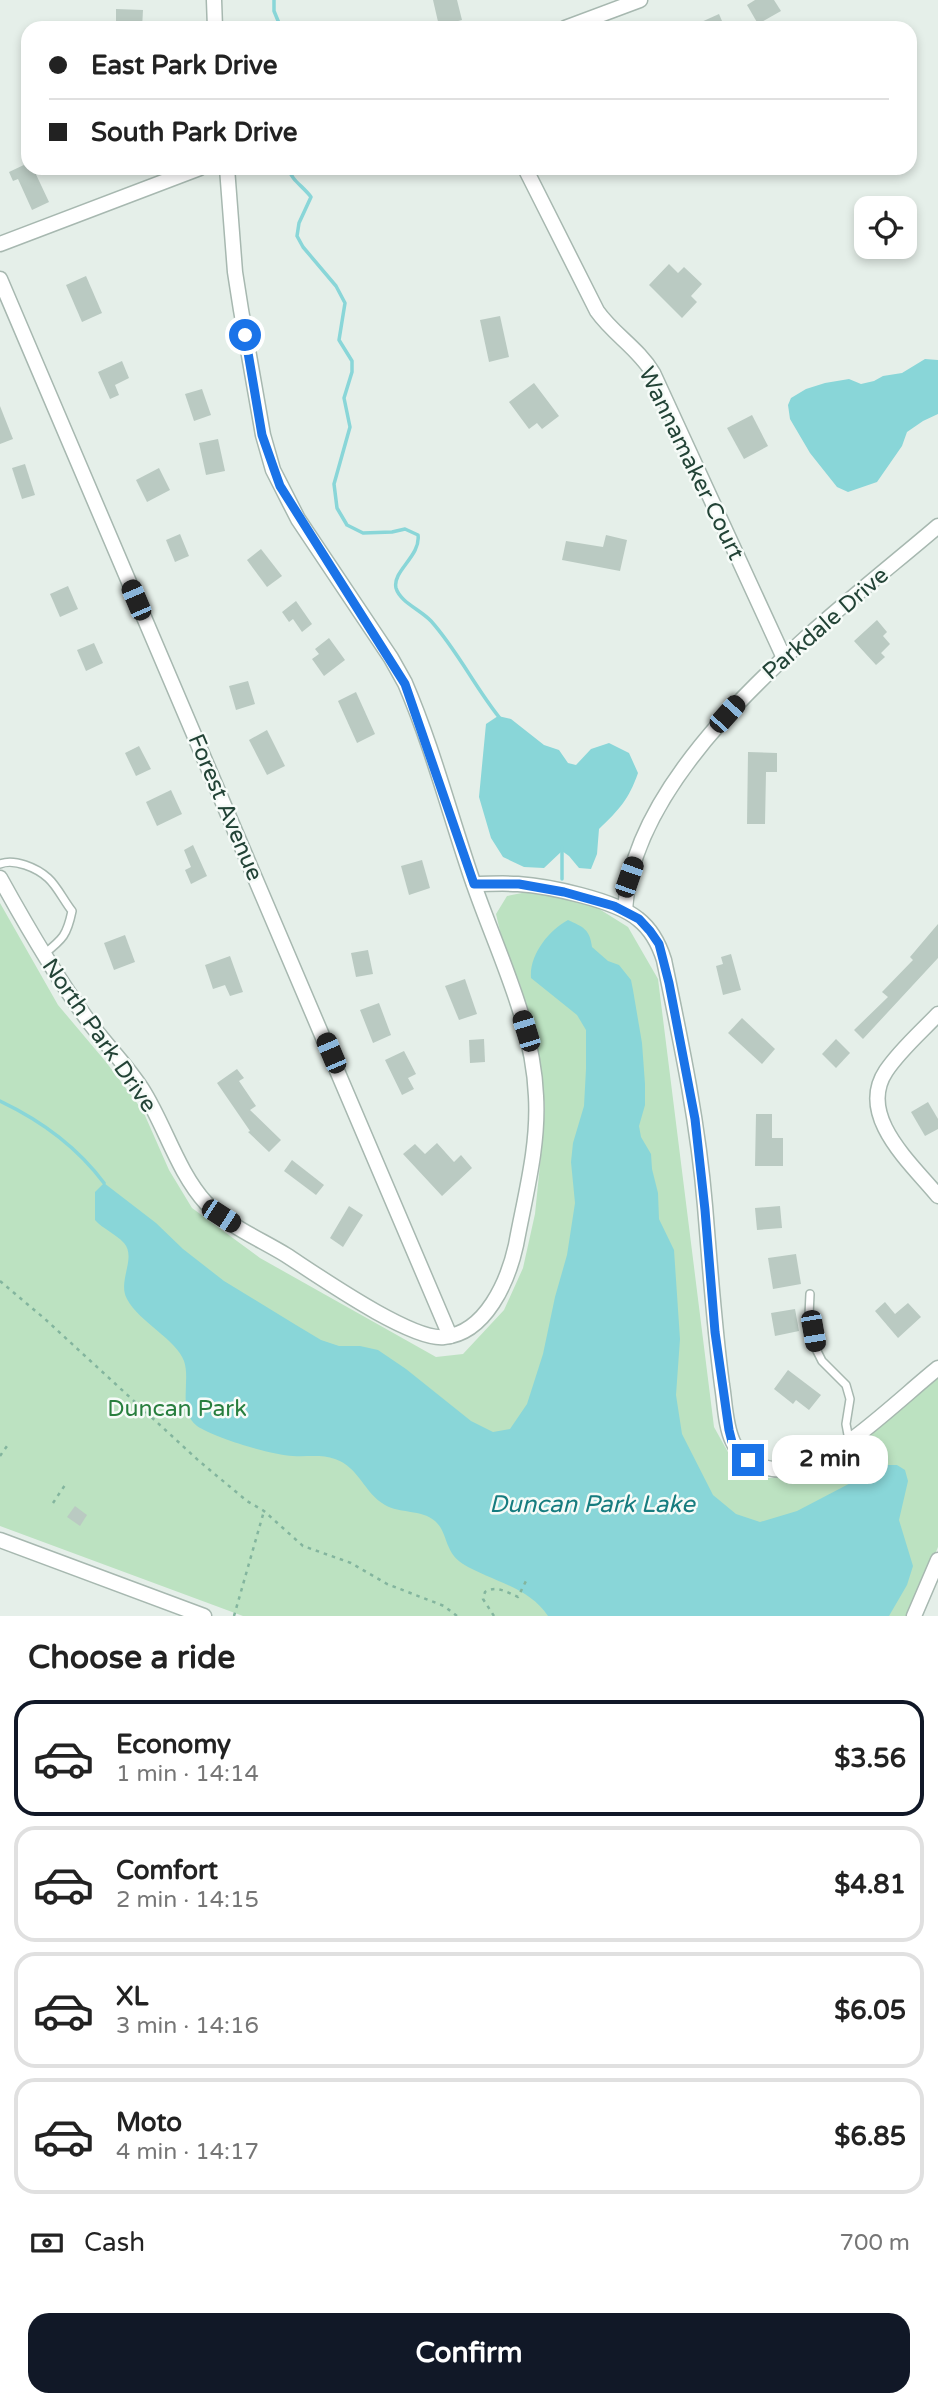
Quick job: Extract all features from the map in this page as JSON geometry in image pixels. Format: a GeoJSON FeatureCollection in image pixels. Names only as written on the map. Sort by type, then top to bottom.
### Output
{"type":"FeatureCollection","features":[{"type":"Feature","properties":{"kind":"street"},"geometry":{"type":"LineString","coordinates":[[214,0],[215,21]]}},
{"type":"Feature","properties":{"kind":"street"},"geometry":{"type":"LineString","coordinates":[[584,21],[640,0]]}},
{"type":"Feature","properties":{"kind":"street"},"geometry":{"type":"LineString","coordinates":[[0,244],[182,175]]}},
{"type":"Feature","properties":{"kind":"street"},"geometry":{"type":"LineString","coordinates":[[228,175],[235,272],[262,435],[272,470],[298,519],[405,684],[526,1031],[535,1085],[536,1128],[533,1161],[508,1273],[496,1298],[478,1319],[450,1336]]}},
{"type":"Feature","properties":{"kind":"street","name":"Wannamaker Court"},"geometry":{"type":"LineString","coordinates":[[529,175],[597,311],[607,325],[641,356],[653,373],[784,658]]}},
{"type":"Feature","properties":{"kind":"street","name":"Forest Avenue"},"geometry":{"type":"LineString","coordinates":[[0,279],[450,1336]]}},
{"type":"Feature","properties":{"kind":"street","name":"Parkdale Drive"},"geometry":{"type":"LineString","coordinates":[[625,910],[629,877],[659,807],[712,731],[742,697],[784,658],[938,526]]}},
{"type":"Feature","properties":{"kind":"street","name":"North Park Drive"},"geometry":{"type":"LineString","coordinates":[[0,878],[43,954],[91,1025],[141,1088],[188,1178],[208,1205],[235,1225],[376,1311],[429,1336],[450,1336]]}},
{"type":"Feature","properties":{"kind":"street"},"geometry":{"type":"LineString","coordinates":[[474,884],[530,886],[564,892],[625,910],[639,919],[659,944],[688,1074],[701,1165],[715,1332],[732,1442],[748,1460],[758,1466],[790,1469],[821,1459],[849,1440],[938,1368]]}},
{"type":"Feature","properties":{"kind":"street"},"geometry":{"type":"LineString","coordinates":[[938,1014],[885,1072],[877,1098],[882,1124],[889,1136],[938,1196]]}},
{"type":"Feature","properties":{"kind":"street"},"geometry":{"type":"LineString","coordinates":[[0,1540],[204,1616]]}},
{"type":"Feature","properties":{"kind":"street"},"geometry":{"type":"LineString","coordinates":[[914,1616],[938,1560]]}},
{"type":"Feature","properties":{"kind":"lane"},"geometry":{"type":"LineString","coordinates":[[0,864],[6,861],[27,865],[48,878],[72,911],[68,930],[62,940],[43,954]]}},
{"type":"Feature","properties":{"kind":"lane"},"geometry":{"type":"LineString","coordinates":[[810,1294],[809,1315],[816,1349],[821,1361],[846,1385],[850,1399],[845,1424],[849,1440]]}},
{"type":"Feature","properties":{"kind":"path"},"geometry":{"type":"LineString","coordinates":[[0,1282],[45,1319],[199,1461],[247,1501],[264,1511],[303,1546],[351,1563],[387,1584],[444,1606],[457,1616]]}},
{"type":"Feature","properties":{"kind":"path"},"geometry":{"type":"LineString","coordinates":[[0,1456],[7,1446]]}},
{"type":"Feature","properties":{"kind":"path"},"geometry":{"type":"LineString","coordinates":[[53,1503],[65,1485]]}},
{"type":"Feature","properties":{"kind":"path"},"geometry":{"type":"LineString","coordinates":[[234,1616],[264,1511]]}},
{"type":"Feature","properties":{"kind":"path"},"geometry":{"type":"LineString","coordinates":[[494,1616],[483,1600],[485,1592],[490,1588],[504,1590],[518,1597],[527,1579]]}},
{"type":"Feature","properties":{"kind":"green space","name":"Duncan Park"},"geometry":{"type":"Polygon","coordinates":[[[532,891],[596,907],[628,927],[658,979],[714,1427],[734,1463],[768,1478],[799,1478],[832,1464],[938,1369],[938,1547],[909,1616],[243,1616],[0,1526],[0,903],[58,1005],[143,1111],[169,1170],[192,1208],[260,1258],[436,1357],[463,1354],[504,1310],[523,1268],[535,1214],[545,1106],[538,1060],[520,984],[503,944],[496,914],[507,896],[532,891]]]}},
{"type":"Feature","properties":{"kind":"water"},"geometry":{"type":"Polygon","coordinates":[[[925,359],[938,360],[938,414],[907,432],[902,446],[877,482],[848,492],[837,487],[810,453],[790,419],[788,405],[791,398],[806,389],[825,383],[849,379],[861,384],[902,373],[925,359]]]}},
{"type":"Feature","properties":{"kind":"water"},"geometry":{"type":"Polygon","coordinates":[[[498,716],[511,719],[544,745],[559,750],[568,763],[576,765],[591,749],[609,743],[629,753],[638,773],[623,804],[599,829],[597,854],[591,869],[579,868],[562,851],[544,868],[524,867],[503,857],[491,838],[479,797],[486,724],[498,716]]]}},
{"type":"Feature","properties":{"kind":"water","name":"Duncan Park Lake"},"geometry":{"type":"Polygon","coordinates":[[[568,920],[585,929],[590,936],[592,947],[608,961],[619,965],[631,980],[642,1043],[645,1084],[645,1105],[639,1126],[641,1137],[651,1154],[658,1193],[659,1219],[674,1250],[680,1339],[676,1395],[682,1434],[713,1495],[736,1514],[760,1522],[797,1511],[885,1465],[897,1465],[905,1470],[908,1481],[899,1520],[913,1566],[907,1585],[889,1616],[548,1616],[540,1606],[520,1591],[463,1564],[452,1554],[435,1521],[385,1505],[343,1463],[325,1457],[283,1455],[258,1449],[229,1441],[197,1426],[191,1419],[186,1404],[186,1369],[180,1353],[140,1316],[127,1299],[124,1285],[129,1256],[127,1249],[121,1240],[95,1220],[95,1192],[104,1183],[224,1281],[296,1325],[321,1340],[339,1346],[360,1346],[378,1350],[471,1421],[493,1432],[510,1429],[527,1404],[543,1354],[567,1255],[575,1203],[571,1162],[573,1143],[584,1106],[586,1030],[577,1015],[531,978],[533,961],[542,944],[554,930],[568,920]]]}},
{"type":"Feature","properties":{"kind":"building"},"geometry":{"type":"Polygon","coordinates":[[[433,0],[457,0],[462,20],[438,21],[433,0]]]}},
{"type":"Feature","properties":{"kind":"building"},"geometry":{"type":"Polygon","coordinates":[[[755,0],[774,0],[781,11],[763,21],[756,21],[747,5],[755,0]]]}},
{"type":"Feature","properties":{"kind":"building"},"geometry":{"type":"Polygon","coordinates":[[[116,9],[143,10],[142,21],[116,21],[116,9]]]}},
{"type":"Feature","properties":{"kind":"building"},"geometry":{"type":"Polygon","coordinates":[[[719,14],[722,21],[704,21],[719,14]]]}},
{"type":"Feature","properties":{"kind":"building"},"geometry":{"type":"Polygon","coordinates":[[[21,166],[21,175],[36,175],[49,202],[32,210],[18,179],[13,181],[9,172],[21,166]]]}},
{"type":"Feature","properties":{"kind":"building"},"geometry":{"type":"Polygon","coordinates":[[[669,264],[678,273],[684,267],[702,284],[691,296],[697,302],[682,318],[649,285],[669,264]]]}},
{"type":"Feature","properties":{"kind":"building"},"geometry":{"type":"Polygon","coordinates":[[[86,276],[102,313],[82,322],[66,285],[86,276]]]}},
{"type":"Feature","properties":{"kind":"building"},"geometry":{"type":"Polygon","coordinates":[[[500,316],[509,357],[489,362],[480,320],[500,316]]]}},
{"type":"Feature","properties":{"kind":"building"},"geometry":{"type":"Polygon","coordinates":[[[122,361],[129,378],[115,385],[119,395],[110,399],[98,372],[122,361]]]}},
{"type":"Feature","properties":{"kind":"building"},"geometry":{"type":"Polygon","coordinates":[[[534,383],[559,416],[542,429],[537,423],[529,429],[509,402],[534,383]]]}},
{"type":"Feature","properties":{"kind":"building"},"geometry":{"type":"Polygon","coordinates":[[[202,389],[211,415],[194,421],[185,394],[202,389]]]}},
{"type":"Feature","properties":{"kind":"building"},"geometry":{"type":"Polygon","coordinates":[[[0,406],[13,439],[0,444],[0,406]]]}},
{"type":"Feature","properties":{"kind":"building"},"geometry":{"type":"Polygon","coordinates":[[[752,415],[768,446],[744,459],[727,428],[752,415]]]}},
{"type":"Feature","properties":{"kind":"building"},"geometry":{"type":"Polygon","coordinates":[[[218,439],[225,471],[206,475],[199,443],[218,439]]]}},
{"type":"Feature","properties":{"kind":"building"},"geometry":{"type":"Polygon","coordinates":[[[25,464],[35,495],[22,499],[12,468],[25,464]]]}},
{"type":"Feature","properties":{"kind":"building"},"geometry":{"type":"Polygon","coordinates":[[[159,468],[170,490],[147,502],[136,480],[159,468]]]}},
{"type":"Feature","properties":{"kind":"building"},"geometry":{"type":"Polygon","coordinates":[[[180,534],[189,556],[175,562],[166,540],[180,534]]]}},
{"type":"Feature","properties":{"kind":"building"},"geometry":{"type":"Polygon","coordinates":[[[606,535],[627,540],[620,571],[562,560],[566,541],[603,547],[606,535]]]}},
{"type":"Feature","properties":{"kind":"building"},"geometry":{"type":"Polygon","coordinates":[[[261,549],[282,576],[267,587],[247,560],[261,549]]]}},
{"type":"Feature","properties":{"kind":"building"},"geometry":{"type":"Polygon","coordinates":[[[68,586],[78,609],[60,617],[50,594],[68,586]]]}},
{"type":"Feature","properties":{"kind":"building"},"geometry":{"type":"Polygon","coordinates":[[[296,601],[312,624],[302,632],[293,619],[289,622],[282,612],[296,601]]]}},
{"type":"Feature","properties":{"kind":"building"},"geometry":{"type":"Polygon","coordinates":[[[877,620],[887,632],[883,636],[890,644],[881,653],[885,657],[876,665],[854,641],[877,620]]]}},
{"type":"Feature","properties":{"kind":"building"},"geometry":{"type":"Polygon","coordinates":[[[329,638],[345,660],[324,676],[312,659],[319,654],[315,649],[329,638]]]}},
{"type":"Feature","properties":{"kind":"building"},"geometry":{"type":"Polygon","coordinates":[[[94,643],[103,663],[86,671],[77,650],[94,643]]]}},
{"type":"Feature","properties":{"kind":"building"},"geometry":{"type":"Polygon","coordinates":[[[248,681],[255,704],[236,710],[229,686],[248,681]]]}},
{"type":"Feature","properties":{"kind":"building"},"geometry":{"type":"Polygon","coordinates":[[[356,692],[375,734],[357,743],[338,701],[356,692]]]}},
{"type":"Feature","properties":{"kind":"building"},"geometry":{"type":"Polygon","coordinates":[[[267,730],[285,766],[267,775],[249,740],[267,730]]]}},
{"type":"Feature","properties":{"kind":"building"},"geometry":{"type":"Polygon","coordinates":[[[139,746],[151,769],[136,776],[125,753],[139,746]]]}},
{"type":"Feature","properties":{"kind":"building"},"geometry":{"type":"Polygon","coordinates":[[[748,752],[777,753],[777,772],[766,772],[765,824],[747,824],[748,752]]]}},
{"type":"Feature","properties":{"kind":"building"},"geometry":{"type":"Polygon","coordinates":[[[171,790],[182,814],[157,826],[146,802],[171,790]]]}},
{"type":"Feature","properties":{"kind":"building"},"geometry":{"type":"Polygon","coordinates":[[[193,845],[207,876],[191,884],[185,870],[191,867],[184,850],[193,845]]]}},
{"type":"Feature","properties":{"kind":"building"},"geometry":{"type":"Polygon","coordinates":[[[422,860],[430,888],[409,895],[401,866],[422,860]]]}},
{"type":"Feature","properties":{"kind":"building"},"geometry":{"type":"Polygon","coordinates":[[[938,924],[938,958],[863,1039],[854,1030],[888,997],[882,992],[913,960],[910,957],[938,924]]]}},
{"type":"Feature","properties":{"kind":"building"},"geometry":{"type":"Polygon","coordinates":[[[125,935],[135,962],[114,970],[104,943],[125,935]]]}},
{"type":"Feature","properties":{"kind":"building"},"geometry":{"type":"Polygon","coordinates":[[[368,950],[373,974],[356,977],[351,953],[368,950]]]}},
{"type":"Feature","properties":{"kind":"building"},"geometry":{"type":"Polygon","coordinates":[[[731,954],[741,990],[723,995],[716,966],[723,964],[721,957],[731,954]]]}},
{"type":"Feature","properties":{"kind":"building"},"geometry":{"type":"Polygon","coordinates":[[[230,956],[243,992],[230,996],[225,985],[213,989],[205,965],[230,956]]]}},
{"type":"Feature","properties":{"kind":"building"},"geometry":{"type":"Polygon","coordinates":[[[465,979],[477,1014],[459,1020],[445,986],[465,979]]]}},
{"type":"Feature","properties":{"kind":"building"},"geometry":{"type":"Polygon","coordinates":[[[379,1003],[391,1035],[373,1043],[360,1010],[379,1003]]]}},
{"type":"Feature","properties":{"kind":"building"},"geometry":{"type":"Polygon","coordinates":[[[742,1018],[775,1049],[762,1064],[728,1033],[742,1018]]]}},
{"type":"Feature","properties":{"kind":"building"},"geometry":{"type":"Polygon","coordinates":[[[484,1039],[485,1062],[470,1063],[469,1040],[484,1039]]]}},
{"type":"Feature","properties":{"kind":"building"},"geometry":{"type":"Polygon","coordinates":[[[836,1039],[850,1053],[836,1068],[822,1054],[836,1039]]]}},
{"type":"Feature","properties":{"kind":"building"},"geometry":{"type":"Polygon","coordinates":[[[404,1051],[416,1074],[408,1078],[414,1089],[402,1095],[385,1060],[404,1051]]]}},
{"type":"Feature","properties":{"kind":"building"},"geometry":{"type":"Polygon","coordinates":[[[237,1069],[244,1078],[239,1081],[256,1106],[250,1110],[281,1140],[269,1152],[248,1132],[250,1131],[217,1083],[237,1069]]]}},
{"type":"Feature","properties":{"kind":"building"},"geometry":{"type":"Polygon","coordinates":[[[928,1102],[938,1119],[938,1129],[925,1136],[911,1112],[928,1102]]]}},
{"type":"Feature","properties":{"kind":"building"},"geometry":{"type":"Polygon","coordinates":[[[756,1114],[772,1114],[772,1138],[783,1138],[783,1166],[755,1166],[756,1114]]]}},
{"type":"Feature","properties":{"kind":"building"},"geometry":{"type":"Polygon","coordinates":[[[437,1143],[454,1162],[461,1155],[472,1168],[442,1196],[403,1154],[415,1144],[425,1154],[437,1143]]]}},
{"type":"Feature","properties":{"kind":"building"},"geometry":{"type":"Polygon","coordinates":[[[292,1160],[324,1185],[316,1195],[284,1171],[292,1160]]]}},
{"type":"Feature","properties":{"kind":"building"},"geometry":{"type":"Polygon","coordinates":[[[349,1206],[363,1215],[343,1247],[330,1238],[349,1206]]]}},
{"type":"Feature","properties":{"kind":"building"},"geometry":{"type":"Polygon","coordinates":[[[780,1206],[782,1228],[757,1230],[755,1208],[780,1206]]]}},
{"type":"Feature","properties":{"kind":"building"},"geometry":{"type":"Polygon","coordinates":[[[796,1254],[801,1284],[773,1289],[768,1258],[796,1254]]]}},
{"type":"Feature","properties":{"kind":"building"},"geometry":{"type":"Polygon","coordinates":[[[885,1302],[895,1314],[908,1303],[921,1317],[898,1338],[875,1311],[885,1302]]]}},
{"type":"Feature","properties":{"kind":"building"},"geometry":{"type":"Polygon","coordinates":[[[795,1309],[799,1331],[775,1336],[771,1313],[795,1309]]]}},
{"type":"Feature","properties":{"kind":"building"},"geometry":{"type":"Polygon","coordinates":[[[788,1370],[821,1395],[809,1410],[796,1400],[793,1404],[774,1389],[788,1370]]]}},
{"type":"Feature","properties":{"kind":"building"},"geometry":{"type":"Polygon","coordinates":[[[75,1506],[87,1515],[80,1526],[67,1517],[75,1506]]]}},
{"type":"Feature","properties":{"kind":"waterway"},"geometry":{"type":"LineString","coordinates":[[274,0],[274,11],[278,21]]}},
{"type":"Feature","properties":{"kind":"waterway"},"geometry":{"type":"LineString","coordinates":[[291,175],[311,197],[299,223],[297,236],[336,286],[345,303],[339,340],[352,361],[352,372],[344,398],[350,427],[334,484],[337,508],[347,525],[363,533],[405,529],[418,535],[415,550],[398,576],[398,593],[427,617],[440,632],[499,717]]}},
{"type":"Feature","properties":{"kind":"waterway"},"geometry":{"type":"LineString","coordinates":[[562,847],[562,879]]}},
{"type":"Feature","properties":{"kind":"waterway"},"geometry":{"type":"LineString","coordinates":[[0,1101],[57,1136],[82,1158],[104,1183]]}},
{"type":"Feature","properties":{"kind":"route"},"geometry":{"type":"LineString","coordinates":[[245,335],[262,435],[272,470],[298,519],[405,684],[474,884],[519,884],[564,892],[614,906],[639,919],[659,944],[688,1074],[695,1119],[715,1332],[729,1430],[732,1442],[748,1460]]}}]}
